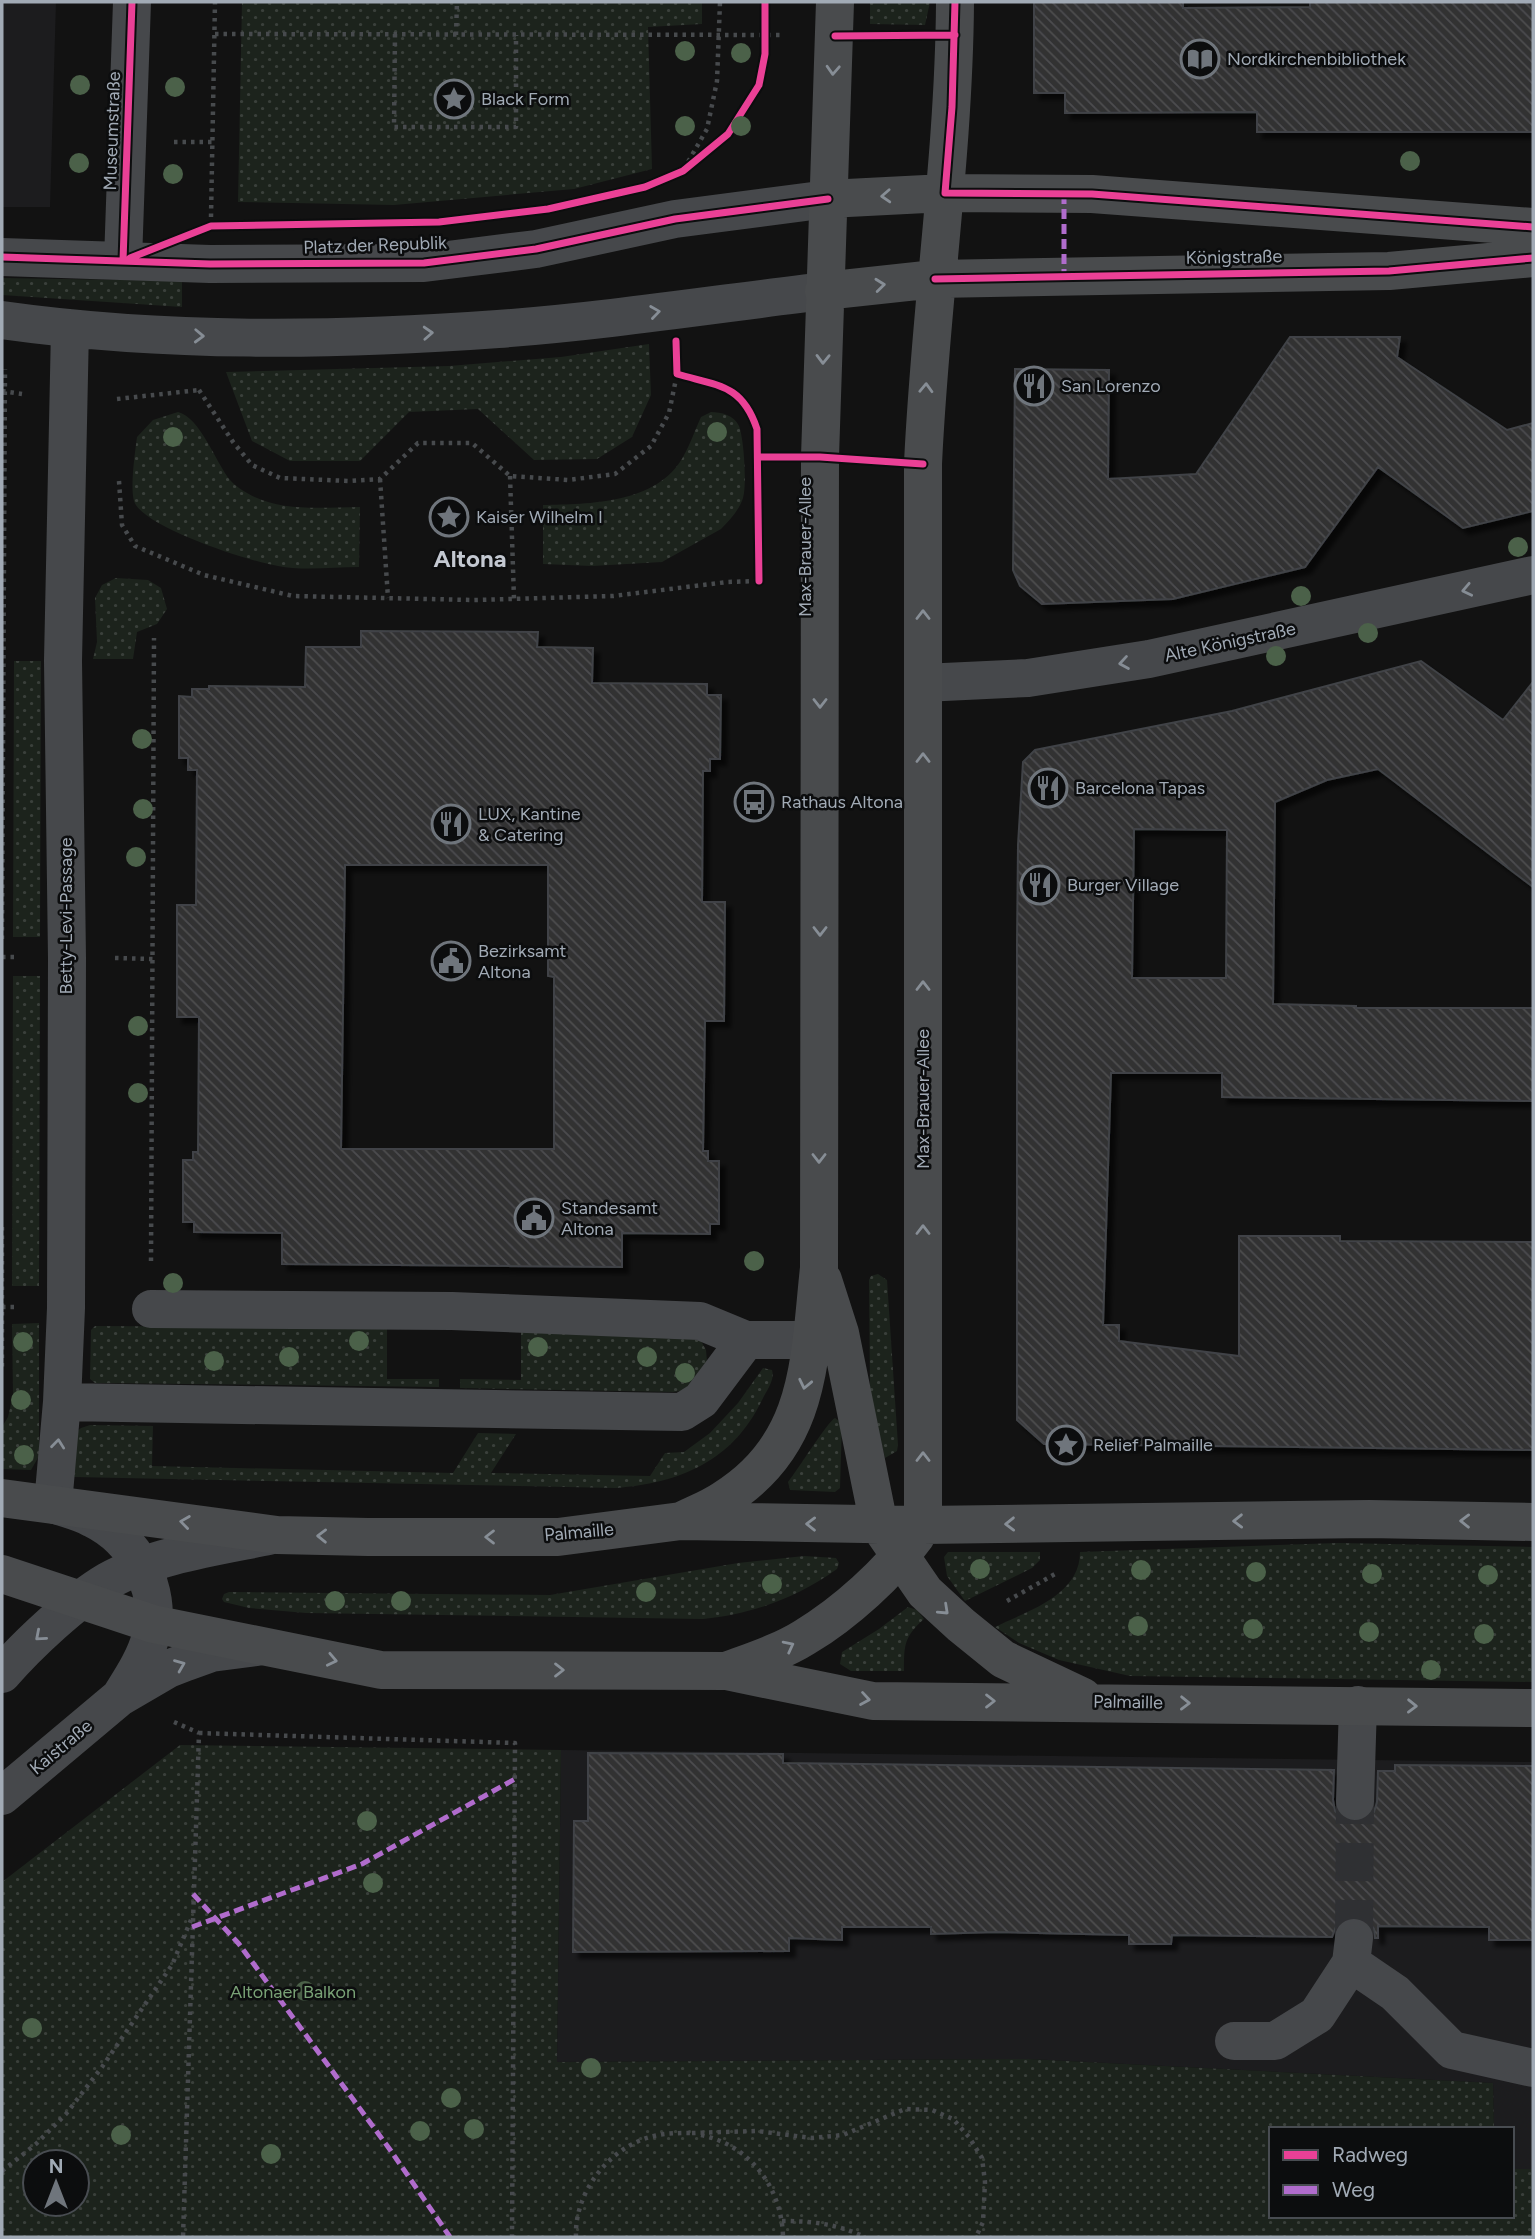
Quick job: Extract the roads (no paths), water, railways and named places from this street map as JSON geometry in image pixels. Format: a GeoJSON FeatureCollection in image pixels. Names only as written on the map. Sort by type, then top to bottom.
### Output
{"type":"FeatureCollection","features":[{"type":"Feature","properties":{"kind":"main road","name":"Max-Brauer-Allee"},"geometry":{"type":"LineString","coordinates":[[681,1521],[724,1500],[754,1476],[777,1450],[796,1417],[806,1384],[812,1340],[819,1268],[820,457],[835,2]]}},
{"type":"Feature","properties":{"kind":"main road","name":"Max-Brauer-Allee"},"geometry":{"type":"LineString","coordinates":[[923,1525],[923,464],[927,374],[952,107],[955,2]]}},
{"type":"Feature","properties":{"kind":"main road","name":"Platz der Republik"},"geometry":{"type":"LineString","coordinates":[[828,199],[945,193]]}},
{"type":"Feature","properties":{"kind":"main road"},"geometry":{"type":"LineString","coordinates":[[945,193],[1092,194],[1533,227]]}},
{"type":"Feature","properties":{"kind":"main road","name":"Königstraße"},"geometry":{"type":"LineString","coordinates":[[935,279],[1389,271],[1533,258]]}},
{"type":"Feature","properties":{"kind":"main road"},"geometry":{"type":"LineString","coordinates":[[824,291],[935,279]]}},
{"type":"Feature","properties":{"kind":"main road","name":"Max-Brauer-Allee"},"geometry":{"type":"LineString","coordinates":[[819,1268],[840,1333],[879,1525],[925,1592],[961,1626],[1003,1659],[1092,1702]]}},
{"type":"Feature","properties":{"kind":"main road","name":"Palmaille"},"geometry":{"type":"LineString","coordinates":[[2,1498],[277,1535],[558,1536],[681,1521],[879,1525],[1369,1519],[1533,1522]]}},
{"type":"Feature","properties":{"kind":"main road","name":"Palmaille"},"geometry":{"type":"LineString","coordinates":[[726,1671],[774,1653],[835,1617],[901,1557],[923,1525]]}},
{"type":"Feature","properties":{"kind":"main road","name":"Palmaille"},"geometry":{"type":"LineString","coordinates":[[2,1574],[153,1624],[381,1670],[726,1671],[873,1700],[1533,1708]]}},
{"type":"Feature","properties":{"kind":"street","name":"Museumstraße"},"geometry":{"type":"LineString","coordinates":[[123,261],[132,2]]}},
{"type":"Feature","properties":{"kind":"street","name":"Platz der Republik"},"geometry":{"type":"LineString","coordinates":[[2,257],[210,264],[424,263],[536,249],[675,219],[828,199]]}},
{"type":"Feature","properties":{"kind":"street"},"geometry":{"type":"LineString","coordinates":[[3,320],[131,333],[360,337],[500,329],[824,291]]}},
{"type":"Feature","properties":{"kind":"street","name":"Betty-Levi-Passage"},"geometry":{"type":"LineString","coordinates":[[53,1504],[63,1393],[67,998],[63,661],[69,328]]}},
{"type":"Feature","properties":{"kind":"street","name":"Alte Königstraße"},"geometry":{"type":"LineString","coordinates":[[923,683],[1028,678],[1149,659],[1533,575]]}},
{"type":"Feature","properties":{"kind":"street"},"geometry":{"type":"LineString","coordinates":[[151,1309],[452,1311],[700,1321],[747,1340],[812,1340]]}},
{"type":"Feature","properties":{"kind":"street"},"geometry":{"type":"LineString","coordinates":[[63,1393],[682,1412],[701,1400],[747,1340]]}},
{"type":"Feature","properties":{"kind":"street","name":"Palmaille"},"geometry":{"type":"LineString","coordinates":[[53,1504],[93,1518],[128,1545],[142,1566],[151,1599],[153,1624]]}},
{"type":"Feature","properties":{"kind":"street","name":"Palmaille"},"geometry":{"type":"LineString","coordinates":[[80,1601],[109,1580],[142,1566],[202,1549],[277,1535]]}},
{"type":"Feature","properties":{"kind":"street"},"geometry":{"type":"LineString","coordinates":[[2,1674],[19,1654],[80,1601]]}},
{"type":"Feature","properties":{"kind":"street","name":"Kaistraße"},"geometry":{"type":"LineString","coordinates":[[120,1697],[147,1649],[153,1624]]}},
{"type":"Feature","properties":{"kind":"street","name":"Kaistraße"},"geometry":{"type":"LineString","coordinates":[[2,1796],[120,1697],[168,1669],[233,1649],[265,1646]]}},
{"type":"Feature","properties":{"kind":"street"},"geometry":{"type":"LineString","coordinates":[[1355,1801],[1358,1705]]}},
{"type":"Feature","properties":{"kind":"street"},"geometry":{"type":"LineString","coordinates":[[1234,2040],[1275,2040],[1317,2015],[1352,1950],[1452,2050],[1533,2068]]}},
{"type":"Feature","properties":{"kind":"tunnel"},"geometry":{"type":"LineString","coordinates":[[1354,1938],[1355,1801]]}},
{"type":"Feature","properties":{"kind":"place","name":"Nordkirchenbibliothek"},"geometry":{"type":"Point","coordinates":[1200,59]}},
{"type":"Feature","properties":{"kind":"place","name":"Black Form"},"geometry":{"type":"Point","coordinates":[454,99]}},
{"type":"Feature","properties":{"kind":"place","name":"San Lorenzo"},"geometry":{"type":"Point","coordinates":[1034,386]}},
{"type":"Feature","properties":{"kind":"place","name":"Kaiser Wilhelm I"},"geometry":{"type":"Point","coordinates":[449,517]}},
{"type":"Feature","properties":{"kind":"place","name":"Barcelona Tapas"},"geometry":{"type":"Point","coordinates":[1048,788]}},
{"type":"Feature","properties":{"kind":"place","name":"Rathaus Altona"},"geometry":{"type":"Point","coordinates":[754,802]}},
{"type":"Feature","properties":{"kind":"place","name":"LUX, Kantine & Catering"},"geometry":{"type":"Point","coordinates":[451,824]}},
{"type":"Feature","properties":{"kind":"place","name":"Burger Village"},"geometry":{"type":"Point","coordinates":[1040,885]}},
{"type":"Feature","properties":{"kind":"place","name":"Bezirksamt Altona"},"geometry":{"type":"Point","coordinates":[451,961]}},
{"type":"Feature","properties":{"kind":"place","name":"Standesamt Altona"},"geometry":{"type":"Point","coordinates":[534,1218]}},
{"type":"Feature","properties":{"kind":"place","name":"Relief Palmaille"},"geometry":{"type":"Point","coordinates":[1066,1445]}},
{"type":"Feature","properties":{"kind":"district","name":"Altona"},"geometry":{"type":"Point","coordinates":[470,558]}},
{"type":"Feature","properties":{"kind":"park label","name":"Altonaer Balkon"},"geometry":{"type":"Point","coordinates":[293,1992]}}]}
